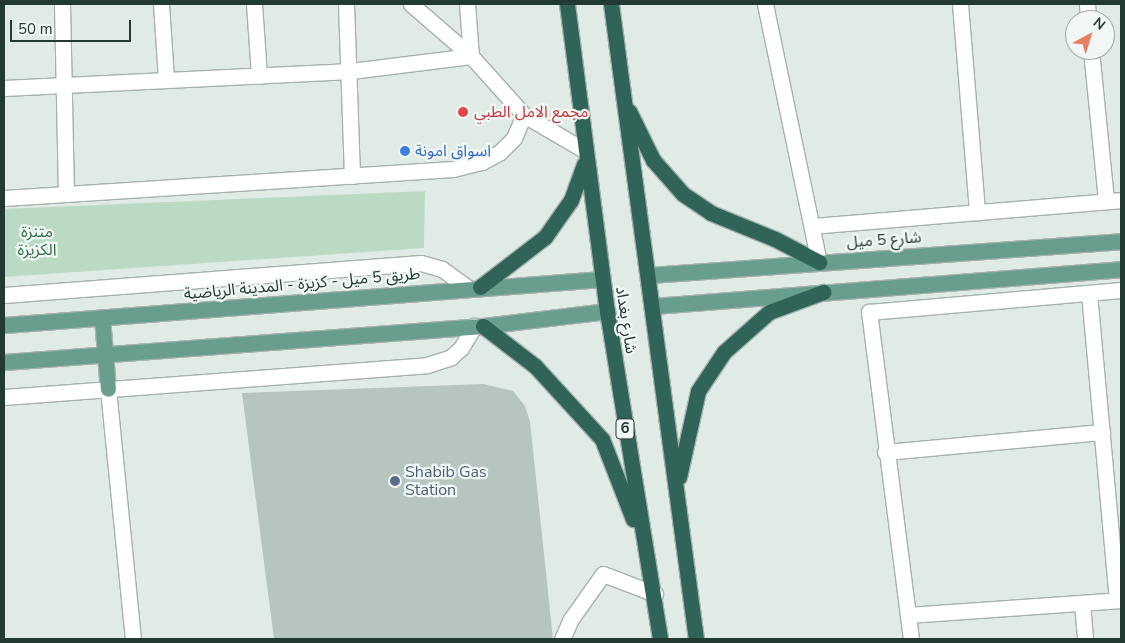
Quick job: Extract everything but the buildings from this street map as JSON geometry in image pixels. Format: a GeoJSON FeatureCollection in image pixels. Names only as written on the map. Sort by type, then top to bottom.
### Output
{"type":"FeatureCollection","features":[{"type":"Feature","properties":{"kind":"highway","name":"شارع بغداد"},"geometry":{"type":"LineString","coordinates":[[567,4],[602,279],[644,546],[655,594],[660,639]]}},
{"type":"Feature","properties":{"kind":"highway","name":"شارع بغداد"},"geometry":{"type":"LineString","coordinates":[[611,4],[620,89],[650,275],[676,493],[696,639]]}},
{"type":"Feature","properties":{"kind":"highway"},"geometry":{"type":"LineString","coordinates":[[620,89],[653,160],[683,194],[711,213],[775,239],[819,262]]}},
{"type":"Feature","properties":{"kind":"highway"},"geometry":{"type":"LineString","coordinates":[[474,288],[545,237],[571,200],[585,154]]}},
{"type":"Feature","properties":{"kind":"highway"},"geometry":{"type":"LineString","coordinates":[[676,493],[698,391],[724,352],[769,312],[822,292]]}},
{"type":"Feature","properties":{"kind":"highway"},"geometry":{"type":"LineString","coordinates":[[478,326],[547,377],[602,439],[644,546]]}},
{"type":"Feature","properties":{"kind":"main road","name":"شارع 5 ميل"},"geometry":{"type":"LineString","coordinates":[[650,275],[1121,241]]}},
{"type":"Feature","properties":{"kind":"main road"},"geometry":{"type":"LineString","coordinates":[[654,306],[1121,269]]}},
{"type":"Feature","properties":{"kind":"main road","name":"طريق 5 ميل - كزيزة - المدينة الرياضية"},"geometry":{"type":"LineString","coordinates":[[4,325],[602,279]]}},
{"type":"Feature","properties":{"kind":"main road"},"geometry":{"type":"LineString","coordinates":[[4,362],[478,326],[607,311]]}},
{"type":"Feature","properties":{"kind":"main road"},"geometry":{"type":"LineString","coordinates":[[102,318],[108,389]]}},
{"type":"Feature","properties":{"kind":"street"},"geometry":{"type":"LineString","coordinates":[[62,4],[66,194]]}},
{"type":"Feature","properties":{"kind":"street"},"geometry":{"type":"LineString","coordinates":[[161,4],[166,80]]}},
{"type":"Feature","properties":{"kind":"street"},"geometry":{"type":"LineString","coordinates":[[254,4],[258,76]]}},
{"type":"Feature","properties":{"kind":"street"},"geometry":{"type":"LineString","coordinates":[[346,4],[350,72],[352,176]]}},
{"type":"Feature","properties":{"kind":"street"},"geometry":{"type":"LineString","coordinates":[[411,4],[471,56],[524,115],[585,154]]}},
{"type":"Feature","properties":{"kind":"street"},"geometry":{"type":"LineString","coordinates":[[467,4],[471,56]]}},
{"type":"Feature","properties":{"kind":"street"},"geometry":{"type":"LineString","coordinates":[[765,4],[819,262]]}},
{"type":"Feature","properties":{"kind":"street"},"geometry":{"type":"LineString","coordinates":[[960,4],[977,212]]}},
{"type":"Feature","properties":{"kind":"street"},"geometry":{"type":"LineString","coordinates":[[4,88],[350,72],[471,56]]}},
{"type":"Feature","properties":{"kind":"street"},"geometry":{"type":"LineString","coordinates":[[1092,60],[1106,201]]}},
{"type":"Feature","properties":{"kind":"street"},"geometry":{"type":"LineString","coordinates":[[4,198],[466,167],[500,152],[514,138],[524,115]]}},
{"type":"Feature","properties":{"kind":"street"},"geometry":{"type":"LineString","coordinates":[[812,226],[1121,200]]}},
{"type":"Feature","properties":{"kind":"street"},"geometry":{"type":"LineString","coordinates":[[4,295],[413,264],[442,269],[474,288]]}},
{"type":"Feature","properties":{"kind":"street"},"geometry":{"type":"LineString","coordinates":[[911,639],[869,312],[1121,290]]}},
{"type":"Feature","properties":{"kind":"street"},"geometry":{"type":"LineString","coordinates":[[908,615],[1119,600],[1089,293]]}},
{"type":"Feature","properties":{"kind":"street"},"geometry":{"type":"LineString","coordinates":[[4,397],[427,365],[451,356],[461,348],[478,326]]}},
{"type":"Feature","properties":{"kind":"street"},"geometry":{"type":"LineString","coordinates":[[108,389],[133,639]]}},
{"type":"Feature","properties":{"kind":"street"},"geometry":{"type":"LineString","coordinates":[[886,452],[1102,432]]}},
{"type":"Feature","properties":{"kind":"street"},"geometry":{"type":"LineString","coordinates":[[562,639],[575,613],[603,574],[655,594]]}},
{"type":"Feature","properties":{"kind":"street"},"geometry":{"type":"LineString","coordinates":[[1082,603],[1085,639]]}},
{"type":"Feature","properties":{"kind":"green space","name":"متنزة الكزيزة"},"geometry":{"type":"Polygon","coordinates":[[[425,191],[424,248],[4,277],[4,209],[425,191]]]}},
{"type":"Feature","properties":{"kind":"place","name":"مجمع الامل الطبي"},"geometry":{"type":"Point","coordinates":[463,112]}},
{"type":"Feature","properties":{"kind":"place","name":"اسواق امونة"},"geometry":{"type":"Point","coordinates":[405,151]}},
{"type":"Feature","properties":{"kind":"place","name":"Shabib Gas Station"},"geometry":{"type":"Point","coordinates":[395,481]}}]}
